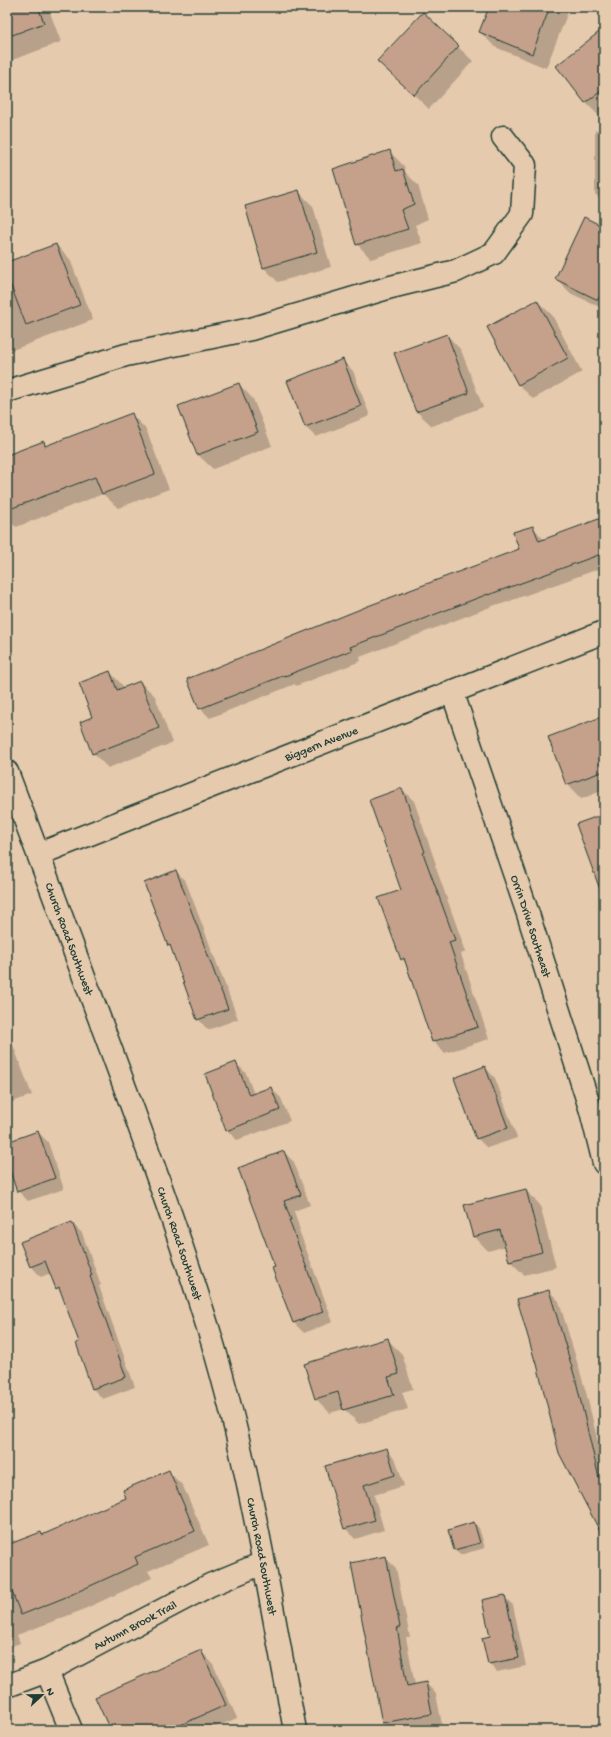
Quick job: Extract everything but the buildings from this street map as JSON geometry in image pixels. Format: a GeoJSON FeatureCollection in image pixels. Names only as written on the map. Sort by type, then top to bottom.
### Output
{"type":"FeatureCollection","features":[{"type":"Feature","properties":{"kind":"street"},"geometry":{"type":"LineString","coordinates":[[7,391],[126,355],[252,329],[391,288],[456,271],[494,253],[522,214],[525,165],[503,137]]}},
{"type":"Feature","properties":{"kind":"street","name":"Biggern Avenue"},"geometry":{"type":"LineString","coordinates":[[39,854],[604,632]]}},
{"type":"Feature","properties":{"kind":"street","name":"Orrin Drive Southeast"},"geometry":{"type":"LineString","coordinates":[[452,691],[527,911],[591,1110],[604,1163]]}},
{"type":"Feature","properties":{"kind":"street","name":"Church Road Southwest"},"geometry":{"type":"LineString","coordinates":[[7,772],[39,854],[170,1214],[212,1341],[234,1422],[251,1496],[295,1730]]}},
{"type":"Feature","properties":{"kind":"street","name":"Autumn Brook Trail"},"geometry":{"type":"LineString","coordinates":[[7,1686],[47,1671],[210,1585],[263,1563]]}},
{"type":"Feature","properties":{"kind":"street"},"geometry":{"type":"LineString","coordinates":[[47,1671],[71,1730]]}}]}
